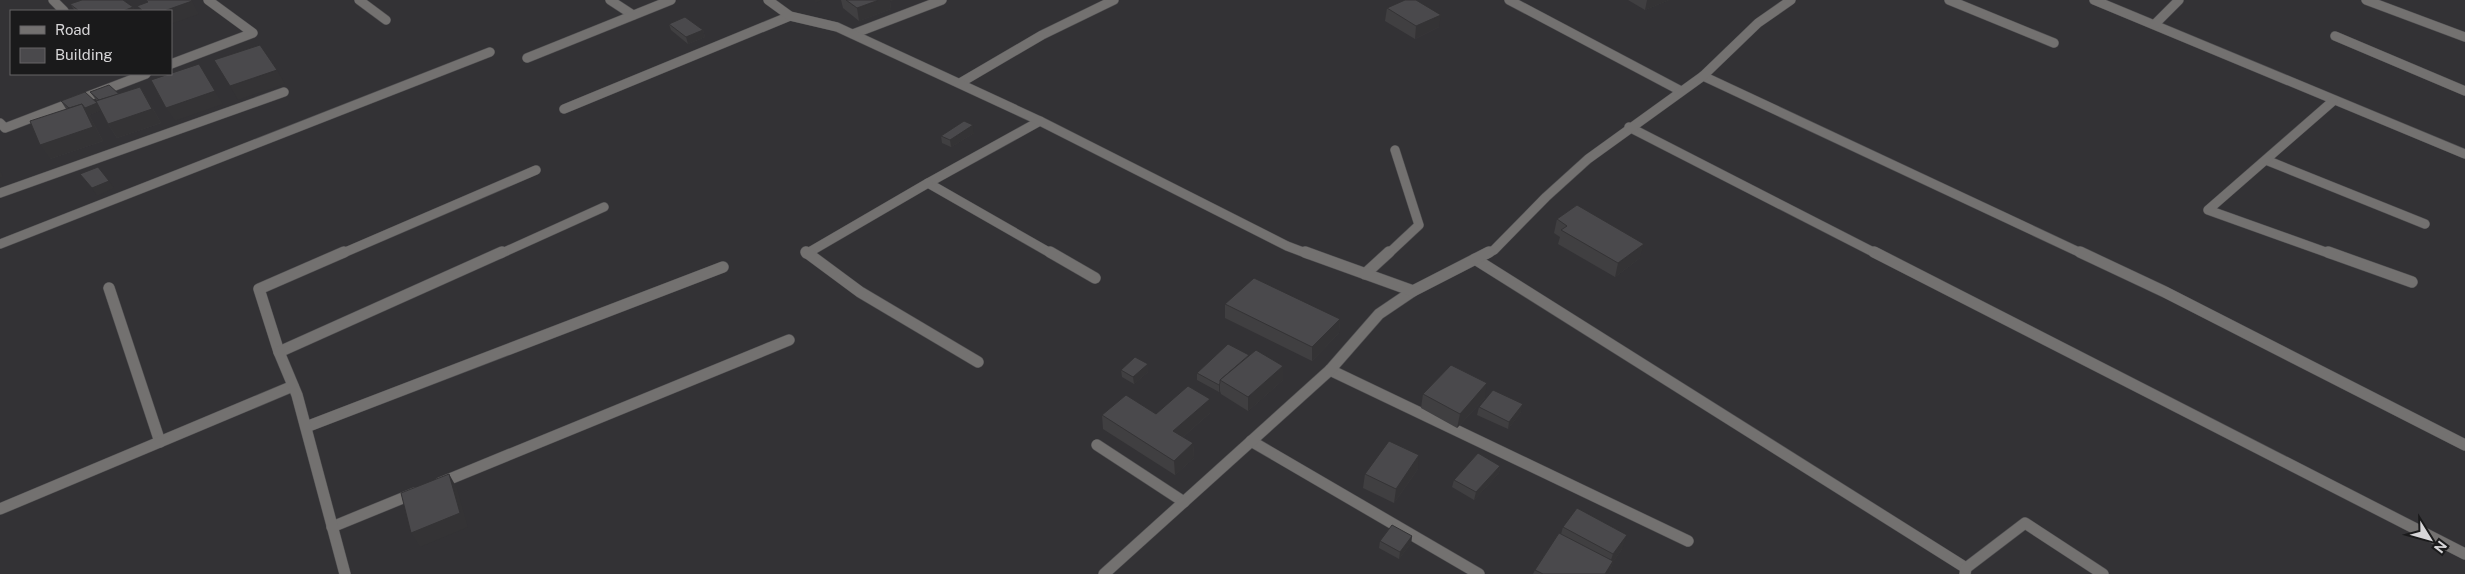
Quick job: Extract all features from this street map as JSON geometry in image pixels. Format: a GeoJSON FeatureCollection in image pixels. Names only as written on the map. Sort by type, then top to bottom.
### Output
{"type":"FeatureCollection","features":[{"type":"Feature","properties":{"kind":"street"},"geometry":{"type":"LineString","coordinates":[[52,0],[63,10]]}},
{"type":"Feature","properties":{"kind":"street"},"geometry":{"type":"LineString","coordinates":[[172,64],[253,33],[208,0]]}},
{"type":"Feature","properties":{"kind":"street"},"geometry":{"type":"LineString","coordinates":[[359,0],[386,20]]}},
{"type":"Feature","properties":{"kind":"street"},"geometry":{"type":"LineString","coordinates":[[610,0],[633,15]]}},
{"type":"Feature","properties":{"kind":"street"},"geometry":{"type":"LineString","coordinates":[[526,58],[671,0]]}},
{"type":"Feature","properties":{"kind":"street"},"geometry":{"type":"LineString","coordinates":[[768,0],[790,16],[837,27],[1040,120],[1287,246],[1413,291]]}},
{"type":"Feature","properties":{"kind":"street"},"geometry":{"type":"LineString","coordinates":[[852,34],[942,0]]}},
{"type":"Feature","properties":{"kind":"street"},"geometry":{"type":"LineString","coordinates":[[960,83],[1042,35],[1114,0]]}},
{"type":"Feature","properties":{"kind":"street"},"geometry":{"type":"LineString","coordinates":[[1509,0],[1681,91]]}},
{"type":"Feature","properties":{"kind":"street"},"geometry":{"type":"LineString","coordinates":[[1104,574],[1330,370],[1379,314],[1413,291],[1494,250],[1560,184],[1629,127],[1702,76],[1758,23],[1791,0]]}},
{"type":"Feature","properties":{"kind":"street"},"geometry":{"type":"LineString","coordinates":[[1949,0],[2054,42]]}},
{"type":"Feature","properties":{"kind":"street"},"geometry":{"type":"LineString","coordinates":[[2094,0],[2155,24],[2333,101],[2465,154]]}},
{"type":"Feature","properties":{"kind":"street"},"geometry":{"type":"LineString","coordinates":[[2155,24],[2179,0]]}},
{"type":"Feature","properties":{"kind":"street"},"geometry":{"type":"LineString","coordinates":[[2366,0],[2465,37]]}},
{"type":"Feature","properties":{"kind":"street"},"geometry":{"type":"LineString","coordinates":[[564,109],[790,16]]}},
{"type":"Feature","properties":{"kind":"street"},"geometry":{"type":"LineString","coordinates":[[2335,36],[2465,92]]}},
{"type":"Feature","properties":{"kind":"street"},"geometry":{"type":"LineString","coordinates":[[0,244],[490,52]]}},
{"type":"Feature","properties":{"kind":"street"},"geometry":{"type":"LineString","coordinates":[[0,123],[5,128],[130,76]]}},
{"type":"Feature","properties":{"kind":"street"},"geometry":{"type":"LineString","coordinates":[[1702,76],[2165,292],[2465,445]]}},
{"type":"Feature","properties":{"kind":"street"},"geometry":{"type":"LineString","coordinates":[[0,194],[284,92]]}},
{"type":"Feature","properties":{"kind":"street"},"geometry":{"type":"LineString","coordinates":[[2333,101],[2208,210],[2412,282]]}},
{"type":"Feature","properties":{"kind":"street"},"geometry":{"type":"LineString","coordinates":[[978,362],[860,292],[805,253],[1040,120]]}},
{"type":"Feature","properties":{"kind":"street"},"geometry":{"type":"LineString","coordinates":[[1629,127],[2465,554]]}},
{"type":"Feature","properties":{"kind":"street"},"geometry":{"type":"LineString","coordinates":[[1364,274],[1419,225],[1395,150]]}},
{"type":"Feature","properties":{"kind":"street"},"geometry":{"type":"LineString","coordinates":[[2266,160],[2425,224]]}},
{"type":"Feature","properties":{"kind":"street"},"geometry":{"type":"LineString","coordinates":[[345,574],[306,427],[259,289],[536,170]]}},
{"type":"Feature","properties":{"kind":"street"},"geometry":{"type":"LineString","coordinates":[[928,183],[1095,278]]}},
{"type":"Feature","properties":{"kind":"street"},"geometry":{"type":"LineString","coordinates":[[279,352],[604,207]]}},
{"type":"Feature","properties":{"kind":"street"},"geometry":{"type":"LineString","coordinates":[[1476,259],[1966,571],[2025,523],[2103,574]]}},
{"type":"Feature","properties":{"kind":"street"},"geometry":{"type":"LineString","coordinates":[[306,427],[723,268]]}},
{"type":"Feature","properties":{"kind":"street"},"geometry":{"type":"LineString","coordinates":[[109,288],[160,442]]}},
{"type":"Feature","properties":{"kind":"street"},"geometry":{"type":"LineString","coordinates":[[332,527],[788,340]]}},
{"type":"Feature","properties":{"kind":"street"},"geometry":{"type":"LineString","coordinates":[[1330,370],[1688,541]]}},
{"type":"Feature","properties":{"kind":"street"},"geometry":{"type":"LineString","coordinates":[[0,509],[293,386]]}},
{"type":"Feature","properties":{"kind":"street"},"geometry":{"type":"LineString","coordinates":[[1251,442],[1479,574]]}},
{"type":"Feature","properties":{"kind":"street"},"geometry":{"type":"LineString","coordinates":[[1097,445],[1184,502]]}},
{"type":"Feature","properties":{"kind":"building"},"geometry":{"type":"Polygon","coordinates":[[[82,0],[123,0],[133,7],[126,10],[78,10],[70,4],[82,0]]]}},
{"type":"Feature","properties":{"kind":"building"},"geometry":{"type":"Polygon","coordinates":[[[146,0],[192,1],[167,10],[142,10],[137,6],[148,2],[146,0]]]}},
{"type":"Feature","properties":{"kind":"building"},"geometry":{"type":"Polygon","coordinates":[[[846,0],[879,0],[857,8],[846,0]]]}},
{"type":"Feature","properties":{"kind":"building"},"geometry":{"type":"Polygon","coordinates":[[[1405,0],[1416,0],[1441,15],[1416,26],[1387,8],[1405,0]]]}},
{"type":"Feature","properties":{"kind":"building"},"geometry":{"type":"Polygon","coordinates":[[[685,17],[703,30],[686,37],[669,24],[685,17]]]}},
{"type":"Feature","properties":{"kind":"building"},"geometry":{"type":"Polygon","coordinates":[[[260,45],[277,70],[230,86],[214,60],[260,45]]]}},
{"type":"Feature","properties":{"kind":"building"},"geometry":{"type":"Polygon","coordinates":[[[199,64],[215,91],[166,108],[151,80],[172,75],[172,73],[199,64]]]}},
{"type":"Feature","properties":{"kind":"building"},"geometry":{"type":"Polygon","coordinates":[[[109,85],[119,94],[99,100],[90,92],[109,85]]]}},
{"type":"Feature","properties":{"kind":"building"},"geometry":{"type":"Polygon","coordinates":[[[140,87],[152,109],[108,124],[96,101],[140,87]]]}},
{"type":"Feature","properties":{"kind":"building"},"geometry":{"type":"Polygon","coordinates":[[[85,92],[97,103],[85,108],[82,104],[69,108],[61,101],[85,92]]]}},
{"type":"Feature","properties":{"kind":"building"},"geometry":{"type":"Polygon","coordinates":[[[82,104],[93,127],[40,145],[30,121],[82,104]]]}},
{"type":"Feature","properties":{"kind":"building"},"geometry":{"type":"Polygon","coordinates":[[[964,121],[973,125],[950,140],[941,136],[964,121]]]}},
{"type":"Feature","properties":{"kind":"building"},"geometry":{"type":"Polygon","coordinates":[[[98,167],[109,181],[92,188],[80,174],[98,167]]]}},
{"type":"Feature","properties":{"kind":"building"},"geometry":{"type":"Polygon","coordinates":[[[1577,205],[1644,244],[1618,263],[1561,230],[1567,226],[1557,219],[1577,205]]]}},
{"type":"Feature","properties":{"kind":"building"},"geometry":{"type":"Polygon","coordinates":[[[1254,278],[1340,319],[1312,347],[1225,304],[1254,278]]]}},
{"type":"Feature","properties":{"kind":"building"},"geometry":{"type":"Polygon","coordinates":[[[1228,344],[1249,355],[1220,380],[1219,385],[1197,373],[1228,344]]]}},
{"type":"Feature","properties":{"kind":"building"},"geometry":{"type":"Polygon","coordinates":[[[1256,350],[1283,366],[1248,397],[1220,380],[1256,350]]]}},
{"type":"Feature","properties":{"kind":"building"},"geometry":{"type":"Polygon","coordinates":[[[1135,357],[1148,364],[1133,377],[1121,370],[1135,357]]]}},
{"type":"Feature","properties":{"kind":"building"},"geometry":{"type":"Polygon","coordinates":[[[1451,365],[1487,383],[1460,414],[1423,394],[1451,365]]]}},
{"type":"Feature","properties":{"kind":"building"},"geometry":{"type":"Polygon","coordinates":[[[1188,386],[1210,399],[1173,431],[1193,443],[1174,461],[1102,415],[1126,395],[1156,414],[1188,386]]]}},
{"type":"Feature","properties":{"kind":"building"},"geometry":{"type":"Polygon","coordinates":[[[1493,390],[1523,404],[1509,422],[1479,407],[1493,390]]]}},
{"type":"Feature","properties":{"kind":"building"},"geometry":{"type":"Polygon","coordinates":[[[1389,441],[1419,455],[1396,489],[1365,474],[1389,441]]]}},
{"type":"Feature","properties":{"kind":"building"},"geometry":{"type":"Polygon","coordinates":[[[1478,453],[1500,466],[1476,492],[1454,480],[1478,453]]]}},
{"type":"Feature","properties":{"kind":"building"},"geometry":{"type":"Polygon","coordinates":[[[449,474],[460,513],[411,533],[401,493],[449,474]]]}},
{"type":"Feature","properties":{"kind":"building"},"geometry":{"type":"Polygon","coordinates":[[[1577,508],[1627,535],[1613,554],[1563,527],[1577,508]]]}},
{"type":"Feature","properties":{"kind":"building"},"geometry":{"type":"Polygon","coordinates":[[[1392,525],[1412,536],[1400,552],[1380,541],[1392,525]]]}},
{"type":"Feature","properties":{"kind":"building"},"geometry":{"type":"Polygon","coordinates":[[[1559,533],[1613,561],[1605,574],[1543,574],[1535,570],[1559,533]]]}}]}
